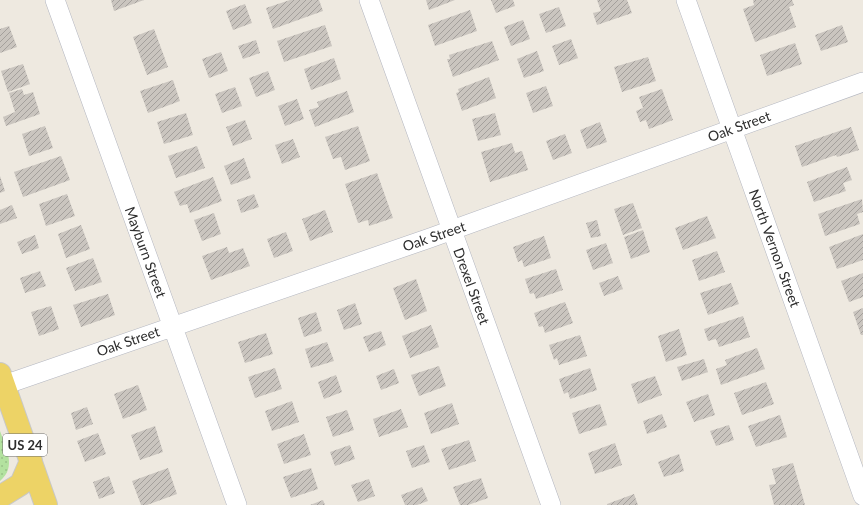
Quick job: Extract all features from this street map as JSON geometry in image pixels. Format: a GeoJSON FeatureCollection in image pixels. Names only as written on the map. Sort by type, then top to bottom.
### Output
{"type":"FeatureCollection","features":[{"type":"Feature","properties":{"kind":"main road","name":"US 24"},"geometry":{"type":"LineString","coordinates":[[2,379],[46,505]]}},
{"type":"Feature","properties":{"kind":"main road"},"geometry":{"type":"LineString","coordinates":[[0,497],[21,484],[31,461]]}},
{"type":"Feature","properties":{"kind":"street","name":"Mayburn Street"},"geometry":{"type":"LineString","coordinates":[[55,0],[237,505]]}},
{"type":"Feature","properties":{"kind":"street","name":"Drexel Street"},"geometry":{"type":"LineString","coordinates":[[369,0],[550,505]]}},
{"type":"Feature","properties":{"kind":"street","name":"North Vernon Street"},"geometry":{"type":"LineString","coordinates":[[686,0],[863,496]]}},
{"type":"Feature","properties":{"kind":"street","name":"Oak Street"},"geometry":{"type":"LineString","coordinates":[[2,379],[173,326],[451,230],[863,82]]}},
{"type":"Feature","properties":{"kind":"green space"},"geometry":{"type":"Polygon","coordinates":[[[0,431],[9,457],[9,464],[5,476],[0,481],[0,431]]]}},
{"type":"Feature","properties":{"kind":"building"},"geometry":{"type":"Polygon","coordinates":[[[111,0],[144,0],[114,11],[111,0]]]}},
{"type":"Feature","properties":{"kind":"building"},"geometry":{"type":"Polygon","coordinates":[[[290,0],[319,0],[323,11],[273,29],[266,8],[290,0]]]}},
{"type":"Feature","properties":{"kind":"building"},"geometry":{"type":"Polygon","coordinates":[[[426,0],[455,0],[429,10],[426,0]]]}},
{"type":"Feature","properties":{"kind":"building"},"geometry":{"type":"Polygon","coordinates":[[[491,0],[513,0],[515,6],[496,13],[491,0]]]}},
{"type":"Feature","properties":{"kind":"building"},"geometry":{"type":"Polygon","coordinates":[[[597,0],[627,0],[632,13],[597,25],[593,13],[601,11],[597,0]]]}},
{"type":"Feature","properties":{"kind":"building"},"geometry":{"type":"Polygon","coordinates":[[[753,0],[792,0],[794,5],[789,7],[796,27],[755,42],[743,9],[754,5],[753,0]]]}},
{"type":"Feature","properties":{"kind":"building"},"geometry":{"type":"Polygon","coordinates":[[[245,4],[252,23],[233,30],[226,11],[245,4]]]}},
{"type":"Feature","properties":{"kind":"building"},"geometry":{"type":"Polygon","coordinates":[[[559,7],[566,26],[546,33],[539,14],[559,7]]]}},
{"type":"Feature","properties":{"kind":"building"},"geometry":{"type":"Polygon","coordinates":[[[470,10],[477,31],[435,46],[428,25],[470,10]]]}},
{"type":"Feature","properties":{"kind":"building"},"geometry":{"type":"Polygon","coordinates":[[[523,20],[530,39],[511,46],[504,27],[523,20]]]}},
{"type":"Feature","properties":{"kind":"building"},"geometry":{"type":"Polygon","coordinates":[[[325,25],[332,46],[284,62],[277,41],[325,25]]]}},
{"type":"Feature","properties":{"kind":"building"},"geometry":{"type":"Polygon","coordinates":[[[842,25],[848,42],[821,51],[815,35],[842,25]]]}},
{"type":"Feature","properties":{"kind":"building"},"geometry":{"type":"Polygon","coordinates":[[[9,26],[17,47],[0,53],[0,29],[9,26]]]}},
{"type":"Feature","properties":{"kind":"building"},"geometry":{"type":"Polygon","coordinates":[[[154,29],[168,67],[147,75],[133,37],[154,29]]]}},
{"type":"Feature","properties":{"kind":"building"},"geometry":{"type":"Polygon","coordinates":[[[571,39],[578,58],[559,65],[552,46],[571,39]]]}},
{"type":"Feature","properties":{"kind":"building"},"geometry":{"type":"Polygon","coordinates":[[[256,40],[260,53],[243,59],[238,46],[256,40]]]}},
{"type":"Feature","properties":{"kind":"building"},"geometry":{"type":"Polygon","coordinates":[[[492,41],[499,60],[453,77],[447,59],[450,59],[449,55],[492,41]]]}},
{"type":"Feature","properties":{"kind":"building"},"geometry":{"type":"Polygon","coordinates":[[[795,43],[802,64],[767,76],[760,55],[795,43]]]}},
{"type":"Feature","properties":{"kind":"building"},"geometry":{"type":"Polygon","coordinates":[[[537,51],[544,71],[524,78],[517,59],[537,51]]]}},
{"type":"Feature","properties":{"kind":"building"},"geometry":{"type":"Polygon","coordinates":[[[221,52],[228,71],[209,78],[202,59],[221,52]]]}},
{"type":"Feature","properties":{"kind":"building"},"geometry":{"type":"Polygon","coordinates":[[[648,57],[656,81],[622,92],[614,67],[648,57]]]}},
{"type":"Feature","properties":{"kind":"building"},"geometry":{"type":"Polygon","coordinates":[[[334,58],[341,79],[311,90],[304,69],[334,58]]]}},
{"type":"Feature","properties":{"kind":"building"},"geometry":{"type":"Polygon","coordinates":[[[23,64],[30,84],[8,92],[1,71],[23,64]]]}},
{"type":"Feature","properties":{"kind":"building"},"geometry":{"type":"Polygon","coordinates":[[[268,71],[275,90],[256,97],[249,78],[268,71]]]}},
{"type":"Feature","properties":{"kind":"building"},"geometry":{"type":"Polygon","coordinates":[[[489,77],[496,98],[462,111],[456,93],[459,92],[458,89],[489,77]]]}},
{"type":"Feature","properties":{"kind":"building"},"geometry":{"type":"Polygon","coordinates":[[[173,80],[180,101],[148,113],[140,91],[173,80]]]}},
{"type":"Feature","properties":{"kind":"building"},"geometry":{"type":"Polygon","coordinates":[[[546,86],[553,106],[533,113],[526,93],[546,86]]]}},
{"type":"Feature","properties":{"kind":"building"},"geometry":{"type":"Polygon","coordinates":[[[235,87],[242,106],[222,113],[215,94],[235,87]]]}},
{"type":"Feature","properties":{"kind":"building"},"geometry":{"type":"Polygon","coordinates":[[[22,89],[24,95],[33,92],[40,114],[6,126],[3,117],[15,112],[9,93],[22,89]]]}},
{"type":"Feature","properties":{"kind":"building"},"geometry":{"type":"Polygon","coordinates":[[[662,89],[673,120],[649,129],[646,120],[640,122],[636,111],[643,108],[639,97],[662,89]]]}},
{"type":"Feature","properties":{"kind":"building"},"geometry":{"type":"Polygon","coordinates":[[[347,91],[354,112],[315,127],[309,110],[319,107],[317,102],[347,91]]]}},
{"type":"Feature","properties":{"kind":"building"},"geometry":{"type":"Polygon","coordinates":[[[297,99],[304,119],[285,126],[278,106],[297,99]]]}},
{"type":"Feature","properties":{"kind":"building"},"geometry":{"type":"Polygon","coordinates":[[[186,113],[193,135],[164,144],[157,122],[186,113]]]}},
{"type":"Feature","properties":{"kind":"building"},"geometry":{"type":"Polygon","coordinates":[[[495,113],[501,135],[478,141],[472,119],[495,113]]]}},
{"type":"Feature","properties":{"kind":"building"},"geometry":{"type":"Polygon","coordinates":[[[245,120],[252,139],[233,146],[226,127],[245,120]]]}},
{"type":"Feature","properties":{"kind":"building"},"geometry":{"type":"Polygon","coordinates":[[[600,122],[607,142],[587,149],[580,130],[600,122]]]}},
{"type":"Feature","properties":{"kind":"building"},"geometry":{"type":"Polygon","coordinates":[[[45,126],[53,148],[29,156],[22,134],[45,126]]]}},
{"type":"Feature","properties":{"kind":"building"},"geometry":{"type":"Polygon","coordinates":[[[358,126],[370,161],[345,170],[341,157],[333,159],[325,137],[358,126]]]}},
{"type":"Feature","properties":{"kind":"building"},"geometry":{"type":"Polygon","coordinates":[[[851,127],[859,150],[837,157],[836,155],[802,167],[795,146],[851,127]]]}},
{"type":"Feature","properties":{"kind":"building"},"geometry":{"type":"Polygon","coordinates":[[[565,134],[572,153],[553,160],[546,141],[565,134]]]}},
{"type":"Feature","properties":{"kind":"building"},"geometry":{"type":"Polygon","coordinates":[[[293,139],[300,157],[282,164],[275,145],[293,139]]]}},
{"type":"Feature","properties":{"kind":"building"},"geometry":{"type":"Polygon","coordinates":[[[512,143],[515,153],[522,151],[528,170],[490,182],[481,152],[512,143]]]}},
{"type":"Feature","properties":{"kind":"building"},"geometry":{"type":"Polygon","coordinates":[[[197,146],[205,168],[176,178],[168,156],[197,146]]]}},
{"type":"Feature","properties":{"kind":"building"},"geometry":{"type":"Polygon","coordinates":[[[61,156],[70,180],[23,197],[14,172],[61,156]]]}},
{"type":"Feature","properties":{"kind":"building"},"geometry":{"type":"Polygon","coordinates":[[[244,158],[251,178],[231,185],[224,166],[244,158]]]}},
{"type":"Feature","properties":{"kind":"building"},"geometry":{"type":"Polygon","coordinates":[[[847,167],[852,180],[843,183],[846,191],[814,202],[807,182],[847,167]]]}},
{"type":"Feature","properties":{"kind":"building"},"geometry":{"type":"Polygon","coordinates":[[[377,173],[393,218],[369,226],[368,220],[358,223],[345,184],[377,173]]]}},
{"type":"Feature","properties":{"kind":"building"},"geometry":{"type":"Polygon","coordinates":[[[0,176],[5,191],[0,193],[0,176]]]}},
{"type":"Feature","properties":{"kind":"building"},"geometry":{"type":"Polygon","coordinates":[[[213,177],[222,201],[190,213],[187,204],[180,206],[174,192],[213,177]]]}},
{"type":"Feature","properties":{"kind":"building"},"geometry":{"type":"Polygon","coordinates":[[[67,194],[75,216],[46,226],[39,204],[67,194]]]}},
{"type":"Feature","properties":{"kind":"building"},"geometry":{"type":"Polygon","coordinates":[[[254,194],[259,207],[241,213],[237,200],[254,194]]]}},
{"type":"Feature","properties":{"kind":"building"},"geometry":{"type":"Polygon","coordinates":[[[862,199],[863,212],[857,214],[860,224],[825,236],[818,214],[862,199]]]}},
{"type":"Feature","properties":{"kind":"building"},"geometry":{"type":"Polygon","coordinates":[[[633,203],[642,228],[623,235],[614,209],[633,203]]]}},
{"type":"Feature","properties":{"kind":"building"},"geometry":{"type":"Polygon","coordinates":[[[12,205],[17,218],[0,224],[0,210],[12,205]]]}},
{"type":"Feature","properties":{"kind":"building"},"geometry":{"type":"Polygon","coordinates":[[[325,210],[333,232],[310,241],[302,219],[325,210]]]}},
{"type":"Feature","properties":{"kind":"building"},"geometry":{"type":"Polygon","coordinates":[[[214,213],[221,234],[202,241],[194,220],[214,213]]]}},
{"type":"Feature","properties":{"kind":"building"},"geometry":{"type":"Polygon","coordinates":[[[707,216],[716,238],[683,250],[675,228],[707,216]]]}},
{"type":"Feature","properties":{"kind":"building"},"geometry":{"type":"Polygon","coordinates":[[[597,220],[601,236],[591,238],[586,223],[597,220]]]}},
{"type":"Feature","properties":{"kind":"building"},"geometry":{"type":"Polygon","coordinates":[[[81,225],[90,249],[66,258],[58,234],[81,225]]]}},
{"type":"Feature","properties":{"kind":"building"},"geometry":{"type":"Polygon","coordinates":[[[643,230],[650,252],[631,259],[624,237],[643,230]]]}},
{"type":"Feature","properties":{"kind":"building"},"geometry":{"type":"Polygon","coordinates":[[[286,232],[293,251],[274,258],[267,239],[286,232]]]}},
{"type":"Feature","properties":{"kind":"building"},"geometry":{"type":"Polygon","coordinates":[[[863,234],[863,260],[837,269],[829,247],[863,234]]]}},
{"type":"Feature","properties":{"kind":"building"},"geometry":{"type":"Polygon","coordinates":[[[35,235],[39,248],[22,254],[17,242],[35,235]]]}},
{"type":"Feature","properties":{"kind":"building"},"geometry":{"type":"Polygon","coordinates":[[[544,236],[551,258],[524,267],[522,260],[518,262],[513,247],[544,236]]]}},
{"type":"Feature","properties":{"kind":"building"},"geometry":{"type":"Polygon","coordinates":[[[606,243],[613,263],[593,270],[586,250],[606,243]]]}},
{"type":"Feature","properties":{"kind":"building"},"geometry":{"type":"Polygon","coordinates":[[[227,247],[229,253],[243,248],[250,266],[211,280],[202,256],[227,247]]]}},
{"type":"Feature","properties":{"kind":"building"},"geometry":{"type":"Polygon","coordinates":[[[717,251],[725,272],[699,281],[692,260],[717,251]]]}},
{"type":"Feature","properties":{"kind":"building"},"geometry":{"type":"Polygon","coordinates":[[[93,258],[102,282],[75,291],[66,268],[93,258]]]}},
{"type":"Feature","properties":{"kind":"building"},"geometry":{"type":"Polygon","coordinates":[[[556,269],[563,290],[536,299],[534,293],[530,294],[525,279],[556,269]]]}},
{"type":"Feature","properties":{"kind":"building"},"geometry":{"type":"Polygon","coordinates":[[[40,271],[46,286],[25,293],[20,278],[40,271]]]}},
{"type":"Feature","properties":{"kind":"building"},"geometry":{"type":"Polygon","coordinates":[[[863,273],[863,297],[849,302],[841,281],[863,273]]]}},
{"type":"Feature","properties":{"kind":"building"},"geometry":{"type":"Polygon","coordinates":[[[618,276],[623,289],[604,296],[599,283],[618,276]]]}},
{"type":"Feature","properties":{"kind":"building"},"geometry":{"type":"Polygon","coordinates":[[[416,279],[427,311],[405,320],[393,288],[416,279]]]}},
{"type":"Feature","properties":{"kind":"building"},"geometry":{"type":"Polygon","coordinates":[[[731,283],[739,304],[708,315],[700,293],[731,283]]]}},
{"type":"Feature","properties":{"kind":"building"},"geometry":{"type":"Polygon","coordinates":[[[108,294],[115,315],[81,327],[73,305],[108,294]]]}},
{"type":"Feature","properties":{"kind":"building"},"geometry":{"type":"Polygon","coordinates":[[[565,302],[573,323],[545,333],[543,326],[539,327],[534,313],[565,302]]]}},
{"type":"Feature","properties":{"kind":"building"},"geometry":{"type":"Polygon","coordinates":[[[355,303],[362,324],[344,330],[337,310],[355,303]]]}},
{"type":"Feature","properties":{"kind":"building"},"geometry":{"type":"Polygon","coordinates":[[[51,306],[59,329],[39,336],[31,312],[51,306]]]}},
{"type":"Feature","properties":{"kind":"building"},"geometry":{"type":"Polygon","coordinates":[[[863,308],[863,335],[861,335],[853,312],[863,308]]]}},
{"type":"Feature","properties":{"kind":"building"},"geometry":{"type":"Polygon","coordinates":[[[316,312],[322,331],[304,337],[298,318],[316,312]]]}},
{"type":"Feature","properties":{"kind":"building"},"geometry":{"type":"Polygon","coordinates":[[[743,316],[750,337],[719,347],[716,339],[708,341],[704,329],[743,316]]]}},
{"type":"Feature","properties":{"kind":"building"},"geometry":{"type":"Polygon","coordinates":[[[431,325],[439,347],[410,358],[402,336],[431,325]]]}},
{"type":"Feature","properties":{"kind":"building"},"geometry":{"type":"Polygon","coordinates":[[[679,329],[687,355],[666,362],[658,336],[679,329]]]}},
{"type":"Feature","properties":{"kind":"building"},"geometry":{"type":"Polygon","coordinates":[[[381,331],[386,345],[369,352],[363,337],[381,331]]]}},
{"type":"Feature","properties":{"kind":"building"},"geometry":{"type":"Polygon","coordinates":[[[266,333],[273,354],[245,363],[238,342],[266,333]]]}},
{"type":"Feature","properties":{"kind":"building"},"geometry":{"type":"Polygon","coordinates":[[[580,335],[587,356],[559,365],[557,358],[554,360],[549,345],[580,335]]]}},
{"type":"Feature","properties":{"kind":"building"},"geometry":{"type":"Polygon","coordinates":[[[327,342],[334,361],[311,368],[305,349],[327,342]]]}},
{"type":"Feature","properties":{"kind":"building"},"geometry":{"type":"Polygon","coordinates":[[[757,348],[765,369],[721,385],[716,369],[727,365],[725,360],[757,348]]]}},
{"type":"Feature","properties":{"kind":"building"},"geometry":{"type":"Polygon","coordinates":[[[704,359],[708,372],[682,381],[677,367],[704,359]]]}},
{"type":"Feature","properties":{"kind":"building"},"geometry":{"type":"Polygon","coordinates":[[[439,366],[446,386],[419,396],[411,375],[439,366]]]}},
{"type":"Feature","properties":{"kind":"building"},"geometry":{"type":"Polygon","coordinates":[[[275,368],[282,389],[255,398],[248,377],[275,368]]]}},
{"type":"Feature","properties":{"kind":"building"},"geometry":{"type":"Polygon","coordinates":[[[590,368],[597,390],[570,399],[568,392],[564,394],[559,379],[590,368]]]}},
{"type":"Feature","properties":{"kind":"building"},"geometry":{"type":"Polygon","coordinates":[[[394,369],[399,383],[381,390],[376,376],[394,369]]]}},
{"type":"Feature","properties":{"kind":"building"},"geometry":{"type":"Polygon","coordinates":[[[336,375],[342,392],[324,399],[318,382],[336,375]]]}},
{"type":"Feature","properties":{"kind":"building"},"geometry":{"type":"Polygon","coordinates":[[[655,376],[662,395],[638,404],[631,384],[655,376]]]}},
{"type":"Feature","properties":{"kind":"building"},"geometry":{"type":"Polygon","coordinates":[[[766,382],[774,404],[742,415],[734,393],[766,382]]]}},
{"type":"Feature","properties":{"kind":"building"},"geometry":{"type":"Polygon","coordinates":[[[138,385],[147,410],[123,419],[114,394],[138,385]]]}},
{"type":"Feature","properties":{"kind":"building"},"geometry":{"type":"Polygon","coordinates":[[[708,394],[715,415],[694,422],[686,402],[708,394]]]}},
{"type":"Feature","properties":{"kind":"building"},"geometry":{"type":"Polygon","coordinates":[[[292,401],[299,422],[272,431],[265,411],[292,401]]]}},
{"type":"Feature","properties":{"kind":"building"},"geometry":{"type":"Polygon","coordinates":[[[452,403],[459,424],[431,434],[424,413],[452,403]]]}},
{"type":"Feature","properties":{"kind":"building"},"geometry":{"type":"Polygon","coordinates":[[[600,404],[607,425],[579,434],[572,413],[600,404]]]}},
{"type":"Feature","properties":{"kind":"building"},"geometry":{"type":"Polygon","coordinates":[[[87,407],[93,424],[76,430],[71,413],[87,407]]]}},
{"type":"Feature","properties":{"kind":"building"},"geometry":{"type":"Polygon","coordinates":[[[401,409],[408,427],[379,437],[373,419],[401,409]]]}},
{"type":"Feature","properties":{"kind":"building"},"geometry":{"type":"Polygon","coordinates":[[[347,410],[354,430],[333,437],[326,417],[347,410]]]}},
{"type":"Feature","properties":{"kind":"building"},"geometry":{"type":"Polygon","coordinates":[[[662,414],[667,427],[647,434],[643,421],[662,414]]]}},
{"type":"Feature","properties":{"kind":"building"},"geometry":{"type":"Polygon","coordinates":[[[780,415],[787,437],[756,447],[748,426],[780,415]]]}},
{"type":"Feature","properties":{"kind":"building"},"geometry":{"type":"Polygon","coordinates":[[[729,425],[734,440],[716,446],[710,431],[729,425]]]}},
{"type":"Feature","properties":{"kind":"building"},"geometry":{"type":"Polygon","coordinates":[[[155,426],[163,452],[140,460],[131,435],[155,426]]]}},
{"type":"Feature","properties":{"kind":"building"},"geometry":{"type":"Polygon","coordinates":[[[98,433],[106,454],[85,462],[77,441],[98,433]]]}},
{"type":"Feature","properties":{"kind":"building"},"geometry":{"type":"Polygon","coordinates":[[[304,434],[311,455],[284,464],[277,444],[304,434]]]}},
{"type":"Feature","properties":{"kind":"building"},"geometry":{"type":"Polygon","coordinates":[[[469,440],[476,461],[449,470],[441,449],[469,440]]]}},
{"type":"Feature","properties":{"kind":"building"},"geometry":{"type":"Polygon","coordinates":[[[615,443],[622,465],[595,474],[588,453],[615,443]]]}},
{"type":"Feature","properties":{"kind":"building"},"geometry":{"type":"Polygon","coordinates":[[[350,445],[355,459],[335,466],[330,452],[350,445]]]}},
{"type":"Feature","properties":{"kind":"building"},"geometry":{"type":"Polygon","coordinates":[[[424,445],[430,462],[412,468],[406,451],[424,445]]]}},
{"type":"Feature","properties":{"kind":"building"},"geometry":{"type":"Polygon","coordinates":[[[679,454],[684,471],[664,477],[658,462],[679,454]]]}},
{"type":"Feature","properties":{"kind":"building"},"geometry":{"type":"Polygon","coordinates":[[[793,463],[805,505],[774,505],[769,485],[776,484],[772,469],[793,463]]]}},
{"type":"Feature","properties":{"kind":"building"},"geometry":{"type":"Polygon","coordinates":[[[168,468],[177,494],[147,505],[141,505],[132,481],[168,468]]]}},
{"type":"Feature","properties":{"kind":"building"},"geometry":{"type":"Polygon","coordinates":[[[311,468],[318,489],[291,498],[283,477],[311,468]]]}},
{"type":"Feature","properties":{"kind":"building"},"geometry":{"type":"Polygon","coordinates":[[[109,476],[115,493],[99,499],[93,482],[109,476]]]}},
{"type":"Feature","properties":{"kind":"building"},"geometry":{"type":"Polygon","coordinates":[[[481,478],[488,498],[468,505],[460,505],[453,487],[481,478]]]}},
{"type":"Feature","properties":{"kind":"building"},"geometry":{"type":"Polygon","coordinates":[[[369,479],[375,496],[358,502],[351,485],[369,479]]]}},
{"type":"Feature","properties":{"kind":"building"},"geometry":{"type":"Polygon","coordinates":[[[422,487],[428,501],[417,505],[405,505],[401,495],[422,487]]]}},
{"type":"Feature","properties":{"kind":"building"},"geometry":{"type":"Polygon","coordinates":[[[634,494],[638,505],[607,505],[607,504],[634,494]]]}},
{"type":"Feature","properties":{"kind":"building"},"geometry":{"type":"Polygon","coordinates":[[[323,500],[325,505],[310,505],[323,500]]]}}]}
